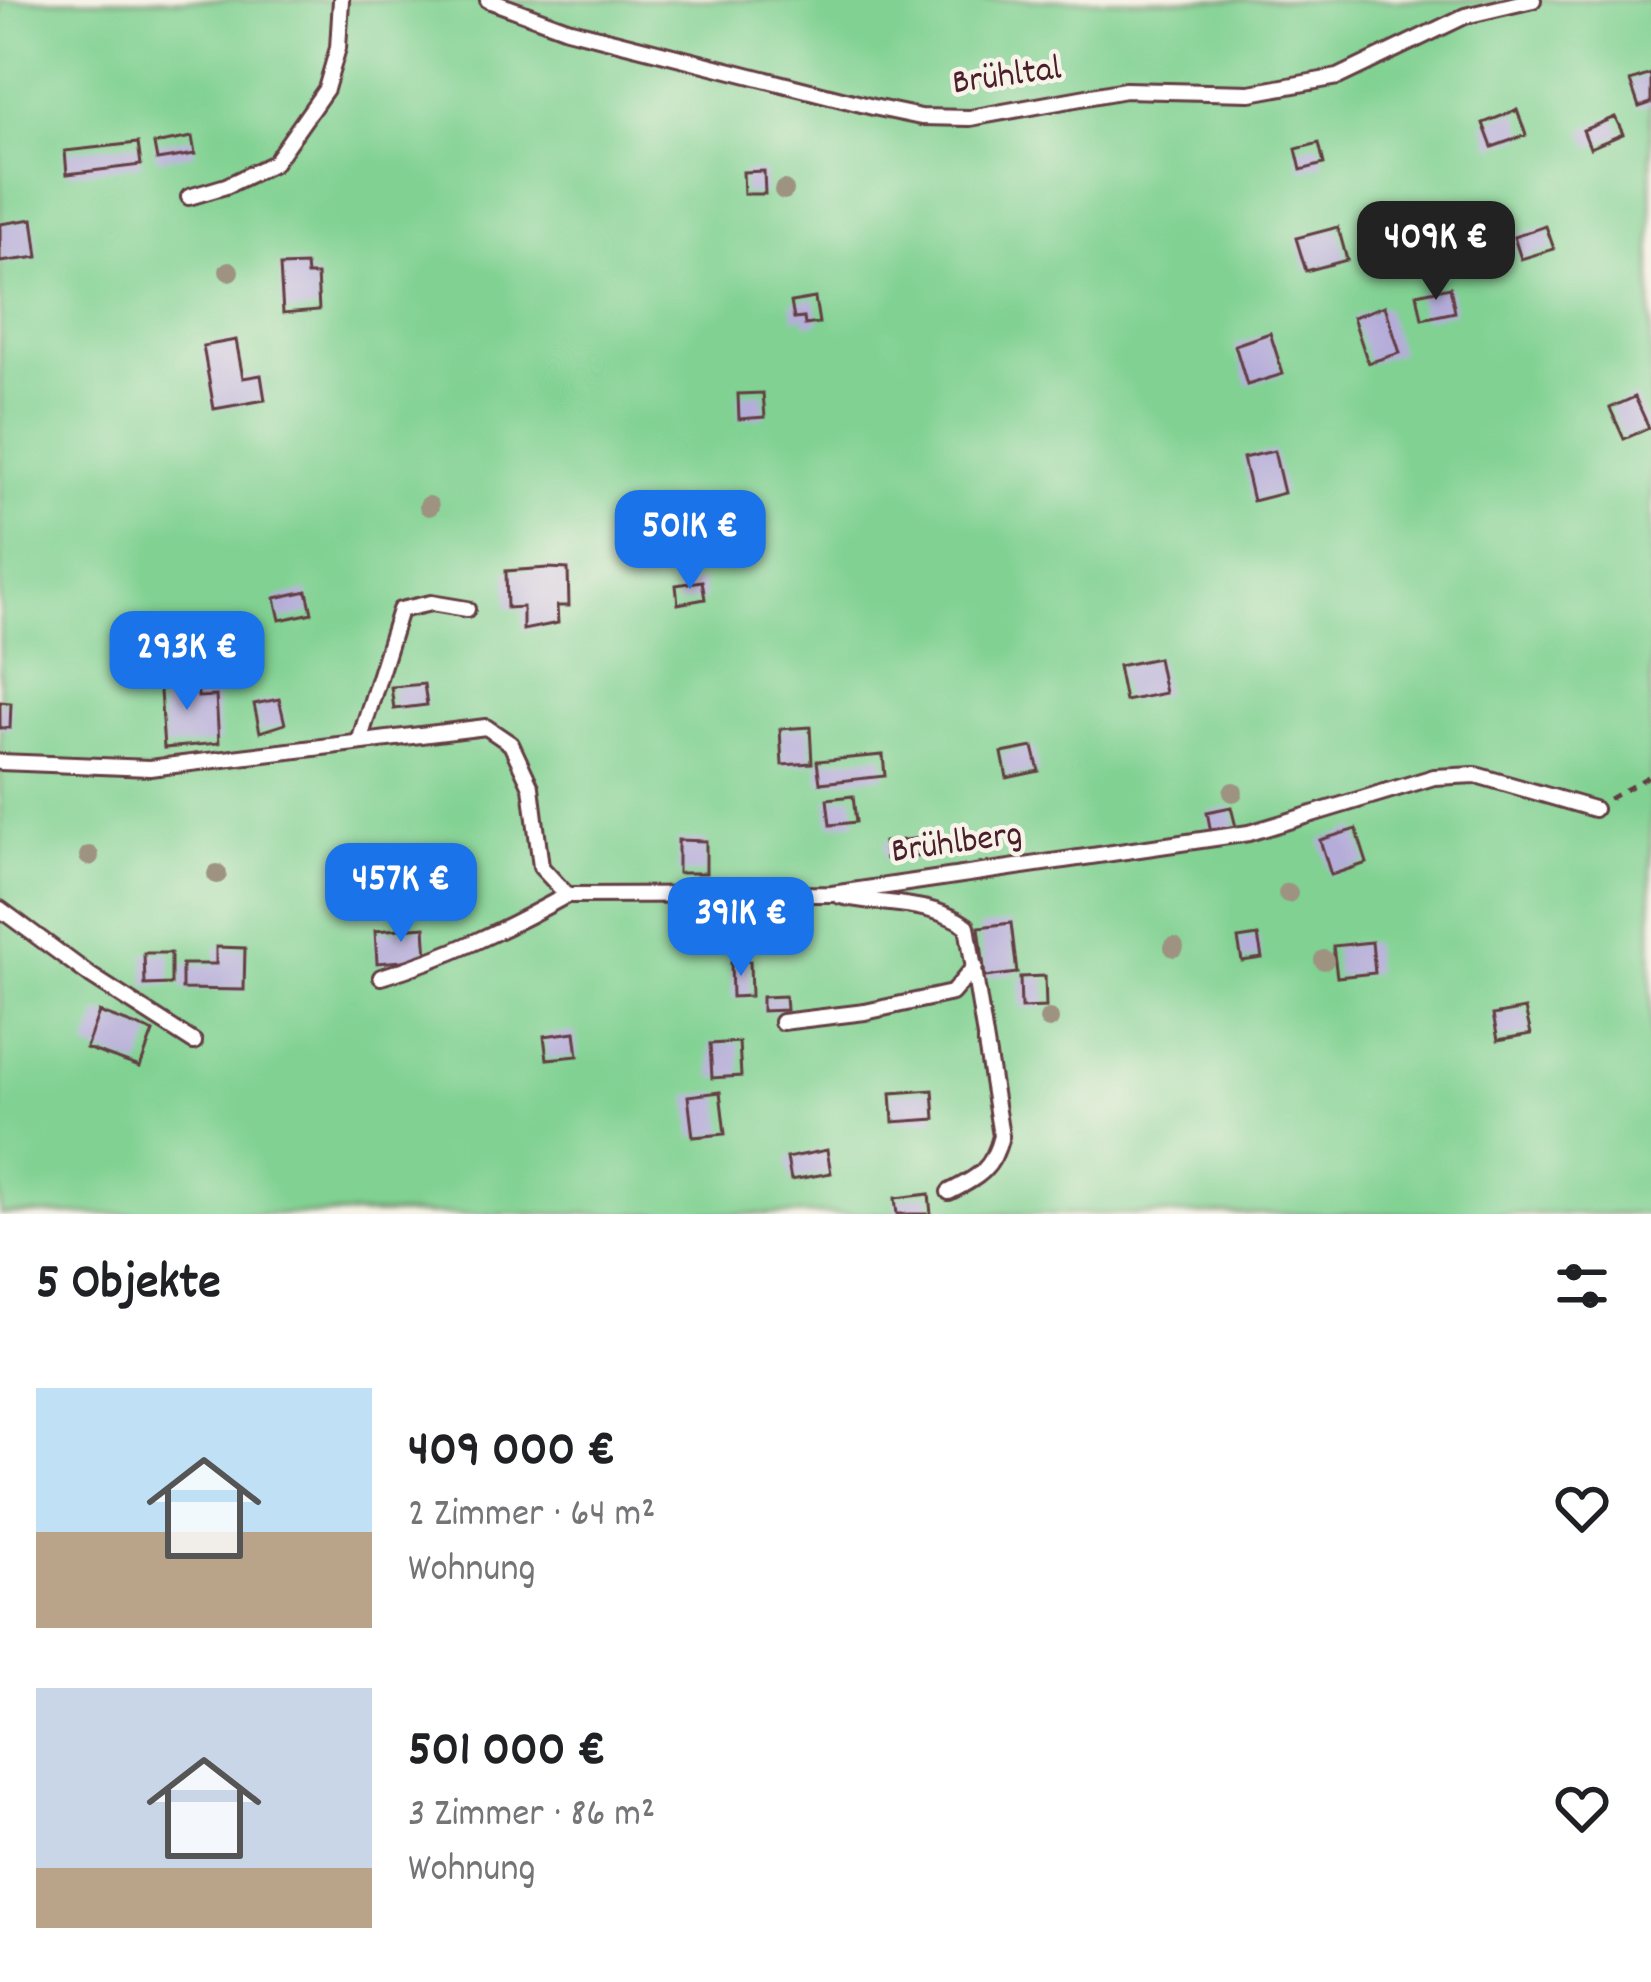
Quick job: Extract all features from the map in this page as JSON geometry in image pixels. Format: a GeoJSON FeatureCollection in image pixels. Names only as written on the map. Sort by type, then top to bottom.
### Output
{"type":"FeatureCollection","features":[{"type":"Feature","properties":{"kind":"lane"},"geometry":{"type":"LineString","coordinates":[[189,197],[274,163],[326,89],[338,48],[341,0]]}},
{"type":"Feature","properties":{"kind":"lane","name":"Brühltal"},"geometry":{"type":"LineString","coordinates":[[488,0],[567,29],[873,107],[921,117],[970,118],[1125,90],[1250,93],[1338,77],[1465,16],[1533,0]]}},
{"type":"Feature","properties":{"kind":"lane"},"geometry":{"type":"LineString","coordinates":[[359,742],[400,610],[431,603],[466,609]]}},
{"type":"Feature","properties":{"kind":"lane"},"geometry":{"type":"LineString","coordinates":[[0,762],[150,768],[486,727],[512,744],[531,788],[541,867],[567,895],[492,937],[381,977]]}},
{"type":"Feature","properties":{"kind":"lane","name":"Brühlberg"},"geometry":{"type":"LineString","coordinates":[[567,895],[832,894],[1250,833],[1433,777],[1476,776],[1594,809]]}},
{"type":"Feature","properties":{"kind":"lane"},"geometry":{"type":"LineString","coordinates":[[832,894],[946,911],[967,926],[1001,1136],[995,1160],[950,1192]]}},
{"type":"Feature","properties":{"kind":"lane"},"geometry":{"type":"LineString","coordinates":[[0,909],[91,976],[194,1042]]}},
{"type":"Feature","properties":{"kind":"lane"},"geometry":{"type":"LineString","coordinates":[[782,1022],[865,1012],[952,993],[975,966]]}},
{"type":"Feature","properties":{"kind":"path"},"geometry":{"type":"LineString","coordinates":[[1594,809],[1651,775]]}},
{"type":"Feature","properties":{"kind":"green space"},"geometry":{"type":"Polygon","coordinates":[[[0,0],[1651,0],[1651,1214],[0,1214],[0,0]]]}},
{"type":"Feature","properties":{"kind":"building"},"geometry":{"type":"Polygon","coordinates":[[[1651,74],[1651,103],[1639,107],[1630,81],[1651,74]]]}},
{"type":"Feature","properties":{"kind":"building"},"geometry":{"type":"Polygon","coordinates":[[[1517,110],[1526,135],[1492,147],[1483,123],[1517,110]]]}},
{"type":"Feature","properties":{"kind":"building"},"geometry":{"type":"Polygon","coordinates":[[[1615,117],[1623,134],[1590,148],[1583,130],[1615,117]]]}},
{"type":"Feature","properties":{"kind":"building"},"geometry":{"type":"Polygon","coordinates":[[[192,137],[195,154],[157,160],[154,144],[192,137]]]}},
{"type":"Feature","properties":{"kind":"building"},"geometry":{"type":"Polygon","coordinates":[[[138,143],[141,165],[67,174],[65,151],[138,143]]]}},
{"type":"Feature","properties":{"kind":"building"},"geometry":{"type":"Polygon","coordinates":[[[1319,143],[1324,164],[1301,170],[1296,149],[1319,143]]]}},
{"type":"Feature","properties":{"kind":"building"},"geometry":{"type":"Polygon","coordinates":[[[764,171],[765,194],[744,194],[743,172],[764,171]]]}},
{"type":"Feature","properties":{"kind":"building"},"geometry":{"type":"Polygon","coordinates":[[[33,219],[38,257],[0,262],[0,224],[33,219]]]}},
{"type":"Feature","properties":{"kind":"building"},"geometry":{"type":"Polygon","coordinates":[[[1546,226],[1554,249],[1521,259],[1514,237],[1546,226]]]}},
{"type":"Feature","properties":{"kind":"building"},"geometry":{"type":"Polygon","coordinates":[[[1338,227],[1347,260],[1306,271],[1296,238],[1338,227]]]}},
{"type":"Feature","properties":{"kind":"building"},"geometry":{"type":"Polygon","coordinates":[[[306,265],[307,275],[317,275],[319,310],[283,313],[280,266],[306,265]]]}},
{"type":"Feature","properties":{"kind":"building"},"geometry":{"type":"Polygon","coordinates":[[[1450,287],[1455,312],[1422,319],[1417,294],[1450,287]]]}},
{"type":"Feature","properties":{"kind":"building"},"geometry":{"type":"Polygon","coordinates":[[[815,298],[819,323],[805,325],[804,318],[794,319],[791,302],[815,298]]]}},
{"type":"Feature","properties":{"kind":"building"},"geometry":{"type":"Polygon","coordinates":[[[1385,306],[1400,353],[1368,363],[1353,317],[1385,306]]]}},
{"type":"Feature","properties":{"kind":"building"},"geometry":{"type":"Polygon","coordinates":[[[1270,333],[1283,374],[1247,385],[1235,345],[1270,333]]]}},
{"type":"Feature","properties":{"kind":"building"},"geometry":{"type":"Polygon","coordinates":[[[236,340],[243,378],[261,375],[265,400],[214,409],[203,346],[236,340]]]}},
{"type":"Feature","properties":{"kind":"building"},"geometry":{"type":"Polygon","coordinates":[[[763,393],[765,417],[739,419],[738,394],[763,393]]]}},
{"type":"Feature","properties":{"kind":"building"},"geometry":{"type":"Polygon","coordinates":[[[1635,397],[1649,428],[1624,439],[1610,408],[1635,397]]]}},
{"type":"Feature","properties":{"kind":"building"},"geometry":{"type":"Polygon","coordinates":[[[1274,451],[1284,493],[1253,501],[1243,458],[1274,451]]]}},
{"type":"Feature","properties":{"kind":"building"},"geometry":{"type":"Polygon","coordinates":[[[568,569],[569,606],[557,606],[558,623],[523,630],[523,607],[507,608],[506,571],[568,569]]]}},
{"type":"Feature","properties":{"kind":"building"},"geometry":{"type":"Polygon","coordinates":[[[702,581],[705,599],[678,604],[676,585],[702,581]]]}},
{"type":"Feature","properties":{"kind":"building"},"geometry":{"type":"Polygon","coordinates":[[[307,591],[312,613],[280,620],[275,598],[307,591]]]}},
{"type":"Feature","properties":{"kind":"building"},"geometry":{"type":"Polygon","coordinates":[[[1158,658],[1165,693],[1125,701],[1118,666],[1158,658]]]}},
{"type":"Feature","properties":{"kind":"building"},"geometry":{"type":"Polygon","coordinates":[[[197,675],[198,697],[216,696],[219,743],[164,748],[159,677],[197,675]]]}},
{"type":"Feature","properties":{"kind":"building"},"geometry":{"type":"Polygon","coordinates":[[[424,684],[427,705],[394,709],[391,687],[424,684]]]}},
{"type":"Feature","properties":{"kind":"building"},"geometry":{"type":"Polygon","coordinates":[[[279,699],[285,724],[260,732],[254,704],[279,699]]]}},
{"type":"Feature","properties":{"kind":"building"},"geometry":{"type":"Polygon","coordinates":[[[0,702],[11,703],[10,728],[0,728],[0,702]]]}},
{"type":"Feature","properties":{"kind":"building"},"geometry":{"type":"Polygon","coordinates":[[[810,727],[812,763],[782,765],[780,729],[810,727]]]}},
{"type":"Feature","properties":{"kind":"building"},"geometry":{"type":"Polygon","coordinates":[[[1033,747],[1039,771],[1007,778],[1002,753],[1033,747]]]}},
{"type":"Feature","properties":{"kind":"building"},"geometry":{"type":"Polygon","coordinates":[[[883,755],[885,776],[820,783],[817,761],[883,755]]]}},
{"type":"Feature","properties":{"kind":"building"},"geometry":{"type":"Polygon","coordinates":[[[853,796],[856,822],[830,825],[827,799],[853,796]]]}},
{"type":"Feature","properties":{"kind":"building"},"geometry":{"type":"Polygon","coordinates":[[[1231,807],[1236,827],[1211,832],[1207,812],[1231,807]]]}},
{"type":"Feature","properties":{"kind":"building"},"geometry":{"type":"Polygon","coordinates":[[[1356,829],[1367,863],[1331,875],[1320,840],[1356,829]]]}},
{"type":"Feature","properties":{"kind":"building"},"geometry":{"type":"Polygon","coordinates":[[[924,838],[926,856],[886,859],[884,842],[924,838]]]}},
{"type":"Feature","properties":{"kind":"building"},"geometry":{"type":"Polygon","coordinates":[[[678,840],[706,841],[706,873],[678,873],[678,840]]]}},
{"type":"Feature","properties":{"kind":"building"},"geometry":{"type":"Polygon","coordinates":[[[1011,923],[1017,973],[985,977],[979,927],[1011,923]]]}},
{"type":"Feature","properties":{"kind":"building"},"geometry":{"type":"Polygon","coordinates":[[[425,927],[427,959],[377,963],[375,931],[425,927]]]}},
{"type":"Feature","properties":{"kind":"building"},"geometry":{"type":"Polygon","coordinates":[[[1258,936],[1262,958],[1242,961],[1238,939],[1258,936]]]}},
{"type":"Feature","properties":{"kind":"building"},"geometry":{"type":"Polygon","coordinates":[[[1372,942],[1375,973],[1337,977],[1333,946],[1372,942]]]}},
{"type":"Feature","properties":{"kind":"building"},"geometry":{"type":"Polygon","coordinates":[[[216,947],[245,948],[244,990],[182,989],[182,964],[216,964],[216,947]]]}},
{"type":"Feature","properties":{"kind":"building"},"geometry":{"type":"Polygon","coordinates":[[[144,953],[171,953],[171,984],[145,985],[144,953]]]}},
{"type":"Feature","properties":{"kind":"building"},"geometry":{"type":"Polygon","coordinates":[[[750,961],[751,996],[732,997],[731,962],[750,961]]]}},
{"type":"Feature","properties":{"kind":"building"},"geometry":{"type":"Polygon","coordinates":[[[1045,976],[1046,1007],[1021,1008],[1020,977],[1045,976]]]}},
{"type":"Feature","properties":{"kind":"building"},"geometry":{"type":"Polygon","coordinates":[[[785,996],[786,1010],[762,1011],[762,997],[785,996]]]}},
{"type":"Feature","properties":{"kind":"building"},"geometry":{"type":"Polygon","coordinates":[[[1525,1009],[1531,1034],[1498,1040],[1493,1015],[1525,1009]]]}},
{"type":"Feature","properties":{"kind":"building"},"geometry":{"type":"Polygon","coordinates":[[[99,1012],[153,1032],[140,1067],[86,1048],[99,1012]]]}},
{"type":"Feature","properties":{"kind":"building"},"geometry":{"type":"Polygon","coordinates":[[[575,1032],[578,1056],[547,1059],[544,1036],[575,1032]]]}},
{"type":"Feature","properties":{"kind":"building"},"geometry":{"type":"Polygon","coordinates":[[[739,1042],[741,1076],[712,1078],[710,1044],[739,1042]]]}},
{"type":"Feature","properties":{"kind":"building"},"geometry":{"type":"Polygon","coordinates":[[[933,1090],[935,1119],[893,1122],[891,1093],[933,1090]]]}},
{"type":"Feature","properties":{"kind":"building"},"geometry":{"type":"Polygon","coordinates":[[[720,1092],[725,1134],[693,1137],[688,1096],[720,1092]]]}},
{"type":"Feature","properties":{"kind":"building"},"geometry":{"type":"Polygon","coordinates":[[[827,1150],[831,1173],[791,1180],[787,1158],[827,1150]]]}},
{"type":"Feature","properties":{"kind":"building"},"geometry":{"type":"Polygon","coordinates":[[[929,1194],[931,1214],[897,1214],[895,1198],[929,1194]]]}}]}
